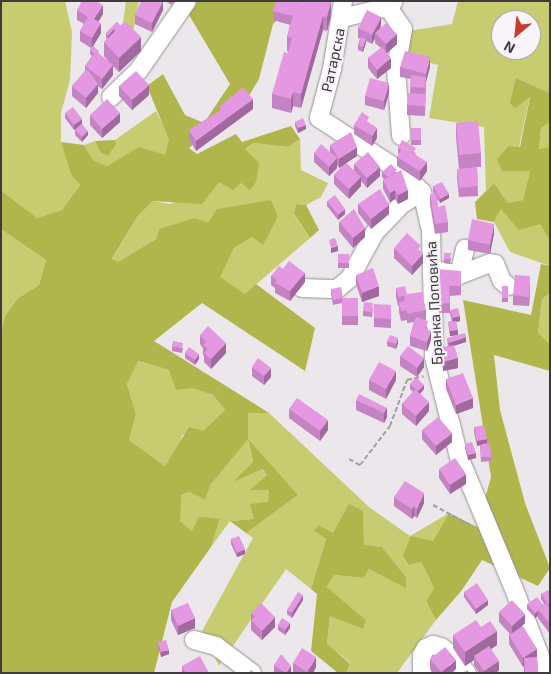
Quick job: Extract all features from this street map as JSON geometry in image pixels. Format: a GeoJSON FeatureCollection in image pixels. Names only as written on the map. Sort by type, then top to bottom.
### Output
{"type":"FeatureCollection","features":[{"type":"Feature","properties":{"kind":"street"},"geometry":{"type":"LineString","coordinates":[[111,97],[139,70],[187,1]]}},
{"type":"Feature","properties":{"kind":"street"},"geometry":{"type":"LineString","coordinates":[[342,10],[391,4],[404,29],[396,69],[400,136]]}},
{"type":"Feature","properties":{"kind":"street","name":"Ратарска"},"geometry":{"type":"LineString","coordinates":[[342,10],[319,118],[400,171],[422,192]]}},
{"type":"Feature","properties":{"kind":"street"},"geometry":{"type":"LineString","coordinates":[[302,288],[337,289],[350,278],[375,232],[402,204],[422,192]]}},
{"type":"Feature","properties":{"kind":"street","name":"Бранка Поповића"},"geometry":{"type":"LineString","coordinates":[[422,192],[431,231],[436,364],[459,457],[490,536],[514,588],[540,658],[541,673]]}},
{"type":"Feature","properties":{"kind":"street","name":"Бранка Поповића"},"geometry":{"type":"LineString","coordinates":[[459,275],[465,249]]}},
{"type":"Feature","properties":{"kind":"street"},"geometry":{"type":"LineString","coordinates":[[432,267],[459,275],[490,263],[495,264],[508,286]]}},
{"type":"Feature","properties":{"kind":"street"},"geometry":{"type":"LineString","coordinates":[[194,640],[216,646],[252,673]]}},
{"type":"Feature","properties":{"kind":"street"},"geometry":{"type":"LineString","coordinates":[[422,673],[422,655],[426,648],[433,645],[442,647],[467,673]]}},
{"type":"Feature","properties":{"kind":"path"},"geometry":{"type":"LineString","coordinates":[[349,459],[360,465],[390,426],[407,380],[422,377],[436,364]]}},
{"type":"Feature","properties":{"kind":"path"},"geometry":{"type":"LineString","coordinates":[[433,505],[490,536]]}},
{"type":"Feature","properties":{"kind":"green space"},"geometry":{"type":"Polygon","coordinates":[[[1,1],[65,1],[72,32],[70,80],[61,113],[61,142],[71,175],[80,185],[62,210],[37,218],[19,208],[1,191],[1,1]]]}},
{"type":"Feature","properties":{"kind":"green space"},"geometry":{"type":"Polygon","coordinates":[[[126,1],[139,1],[133,32],[123,23],[126,1]]]}},
{"type":"Feature","properties":{"kind":"green space"},"geometry":{"type":"Polygon","coordinates":[[[191,1],[297,1],[273,24],[259,79],[250,94],[189,148],[197,154],[236,134],[242,142],[291,126],[300,139],[288,147],[253,143],[245,149],[259,163],[256,182],[250,190],[241,183],[233,190],[219,182],[202,204],[153,201],[137,217],[112,259],[118,262],[156,239],[159,229],[195,218],[208,223],[217,209],[271,200],[278,217],[263,245],[252,237],[234,248],[220,277],[245,294],[256,284],[315,328],[305,371],[202,303],[154,341],[269,413],[248,413],[248,439],[211,484],[205,500],[189,492],[181,495],[180,521],[192,531],[199,517],[220,519],[211,547],[172,602],[154,673],[1,673],[1,333],[5,316],[17,299],[39,285],[46,260],[1,229],[1,191],[37,218],[62,210],[80,185],[71,175],[61,142],[84,145],[93,160],[107,166],[139,147],[165,155],[169,140],[147,86],[163,74],[185,115],[204,123],[230,84],[186,10],[191,1]],[[138,361],[127,384],[136,414],[129,440],[165,466],[189,427],[203,431],[225,410],[213,395],[191,388],[176,390],[169,370],[138,361]]]}},
{"type":"Feature","properties":{"kind":"green space"},"geometry":{"type":"Polygon","coordinates":[[[458,1],[550,1],[550,93],[516,78],[530,96],[519,147],[509,146],[530,171],[523,200],[508,203],[494,183],[486,191],[484,127],[429,118],[438,65],[402,55],[409,31],[452,24],[458,1]]]}},
{"type":"Feature","properties":{"kind":"green space"},"geometry":{"type":"Polygon","coordinates":[[[516,78],[550,93],[550,122],[541,128],[539,149],[550,147],[550,241],[540,224],[519,230],[501,209],[494,222],[477,219],[475,202],[494,183],[508,203],[523,200],[530,171],[502,171],[497,159],[509,146],[520,147],[530,97],[515,108],[510,103],[516,78]]]}},
{"type":"Feature","properties":{"kind":"green space"},"geometry":{"type":"Polygon","coordinates":[[[156,111],[170,140],[165,155],[119,159],[107,166],[93,160],[84,145],[95,141],[100,152],[116,144],[115,140],[156,111]]]}},
{"type":"Feature","properties":{"kind":"green space"},"geometry":{"type":"Polygon","coordinates":[[[550,122],[550,147],[539,150],[541,128],[550,122]]]}},
{"type":"Feature","properties":{"kind":"green space"},"geometry":{"type":"Polygon","coordinates":[[[300,139],[301,170],[328,183],[321,197],[306,205],[296,204],[294,215],[310,238],[245,294],[219,277],[234,248],[252,237],[263,244],[278,217],[159,229],[156,239],[118,262],[112,260],[137,217],[153,201],[170,204],[218,182],[241,183],[250,189],[245,149],[253,143],[288,147],[300,139]]]}},
{"type":"Feature","properties":{"kind":"green space"},"geometry":{"type":"Polygon","coordinates":[[[115,140],[116,144],[108,156],[100,152],[95,141],[115,140]]]}},
{"type":"Feature","properties":{"kind":"green space"},"geometry":{"type":"Polygon","coordinates":[[[296,204],[306,205],[319,230],[310,238],[294,214],[296,204]]]}},
{"type":"Feature","properties":{"kind":"green space"},"geometry":{"type":"Polygon","coordinates":[[[501,209],[540,224],[550,241],[550,266],[510,252],[494,222],[501,209]]]}},
{"type":"Feature","properties":{"kind":"green space"},"geometry":{"type":"Polygon","coordinates":[[[1,229],[46,260],[39,285],[17,299],[5,316],[1,333],[1,229]]]}},
{"type":"Feature","properties":{"kind":"green space"},"geometry":{"type":"Polygon","coordinates":[[[541,264],[550,266],[550,293],[542,299],[538,333],[550,345],[550,371],[494,355],[500,410],[525,503],[550,568],[538,586],[482,560],[462,590],[436,620],[426,601],[434,588],[421,562],[409,565],[403,556],[411,536],[433,541],[449,513],[477,527],[491,477],[463,300],[531,315],[541,264]]]}},
{"type":"Feature","properties":{"kind":"green space"},"geometry":{"type":"Polygon","coordinates":[[[550,293],[550,345],[548,345],[538,333],[542,299],[550,293]]]}},
{"type":"Feature","properties":{"kind":"green space"},"geometry":{"type":"Polygon","coordinates":[[[137,361],[169,370],[191,388],[213,395],[225,410],[203,431],[182,435],[181,444],[165,466],[129,440],[136,414],[127,384],[137,361]]]}},
{"type":"Feature","properties":{"kind":"green space"},"geometry":{"type":"Polygon","coordinates":[[[248,413],[269,413],[369,507],[410,536],[449,513],[433,541],[409,565],[421,562],[434,588],[426,601],[436,620],[397,673],[346,673],[350,663],[327,643],[330,615],[363,629],[366,620],[327,587],[334,575],[364,578],[369,569],[406,587],[406,577],[382,547],[364,546],[363,511],[333,533],[314,531],[326,539],[311,589],[286,569],[219,666],[202,631],[253,538],[246,533],[298,495],[248,441],[253,462],[235,481],[261,469],[267,475],[251,490],[270,489],[268,502],[254,519],[230,521],[211,547],[220,519],[192,531],[180,521],[180,495],[189,492],[205,500],[211,484],[226,463],[248,413]]]}},
{"type":"Feature","properties":{"kind":"green space"},"geometry":{"type":"Polygon","coordinates":[[[248,439],[298,495],[246,533],[230,521],[254,519],[250,504],[268,502],[269,490],[250,490],[267,475],[262,469],[233,482],[253,462],[248,439]]]}},
{"type":"Feature","properties":{"kind":"green space"},"geometry":{"type":"Polygon","coordinates":[[[349,504],[363,511],[364,545],[382,547],[406,577],[406,588],[369,569],[364,578],[334,575],[327,587],[366,620],[363,629],[330,616],[327,643],[350,664],[346,673],[338,673],[311,651],[317,594],[311,589],[326,539],[314,531],[318,525],[333,533],[349,504]]]}},
{"type":"Feature","properties":{"kind":"building"},"geometry":{"type":"Polygon","coordinates":[[[82,1],[96,1],[103,5],[94,19],[101,23],[92,38],[80,31],[88,17],[77,10],[82,1]]]}},
{"type":"Feature","properties":{"kind":"building"},"geometry":{"type":"Polygon","coordinates":[[[141,1],[163,1],[152,23],[135,15],[141,1]]]}},
{"type":"Feature","properties":{"kind":"building"},"geometry":{"type":"Polygon","coordinates":[[[276,1],[304,1],[301,14],[294,12],[293,16],[273,11],[276,1]]]}},
{"type":"Feature","properties":{"kind":"building"},"geometry":{"type":"Polygon","coordinates":[[[304,1],[331,2],[327,17],[323,16],[301,94],[293,92],[291,99],[272,94],[284,52],[288,53],[292,38],[287,37],[294,12],[301,14],[304,1]]]}},
{"type":"Feature","properties":{"kind":"building"},"geometry":{"type":"Polygon","coordinates":[[[367,10],[381,17],[372,35],[358,28],[367,10]]]}},
{"type":"Feature","properties":{"kind":"building"},"geometry":{"type":"Polygon","coordinates":[[[125,21],[141,37],[119,58],[104,42],[125,21]]]}},
{"type":"Feature","properties":{"kind":"building"},"geometry":{"type":"Polygon","coordinates":[[[117,22],[121,26],[116,31],[114,29],[108,36],[106,33],[117,22]]]}},
{"type":"Feature","properties":{"kind":"building"},"geometry":{"type":"Polygon","coordinates":[[[386,23],[397,34],[386,44],[375,33],[386,23]]]}},
{"type":"Feature","properties":{"kind":"building"},"geometry":{"type":"Polygon","coordinates":[[[361,37],[366,39],[363,47],[358,45],[361,37]]]}},
{"type":"Feature","properties":{"kind":"building"},"geometry":{"type":"Polygon","coordinates":[[[93,46],[99,51],[94,54],[90,50],[93,46]]]}},
{"type":"Feature","properties":{"kind":"building"},"geometry":{"type":"Polygon","coordinates":[[[382,47],[391,58],[377,70],[368,58],[382,47]]]}},
{"type":"Feature","properties":{"kind":"building"},"geometry":{"type":"Polygon","coordinates":[[[405,51],[430,57],[426,74],[400,67],[405,51]]]}},
{"type":"Feature","properties":{"kind":"building"},"geometry":{"type":"Polygon","coordinates":[[[96,52],[113,65],[102,79],[85,66],[96,52]]]}},
{"type":"Feature","properties":{"kind":"building"},"geometry":{"type":"Polygon","coordinates":[[[87,69],[98,84],[86,98],[72,86],[87,69]]]}},
{"type":"Feature","properties":{"kind":"building"},"geometry":{"type":"Polygon","coordinates":[[[136,71],[149,85],[132,100],[119,86],[136,71]]]}},
{"type":"Feature","properties":{"kind":"building"},"geometry":{"type":"Polygon","coordinates":[[[411,75],[426,77],[425,88],[410,87],[411,75]]]}},
{"type":"Feature","properties":{"kind":"building"},"geometry":{"type":"Polygon","coordinates":[[[370,78],[389,83],[384,101],[365,96],[370,78]]]}},
{"type":"Feature","properties":{"kind":"building"},"geometry":{"type":"Polygon","coordinates":[[[243,87],[253,99],[196,141],[189,130],[221,110],[219,107],[243,87]]]}},
{"type":"Feature","properties":{"kind":"building"},"geometry":{"type":"Polygon","coordinates":[[[408,93],[426,94],[425,106],[407,105],[408,93]]]}},
{"type":"Feature","properties":{"kind":"building"},"geometry":{"type":"Polygon","coordinates":[[[107,99],[120,113],[102,129],[90,115],[107,99]]]}},
{"type":"Feature","properties":{"kind":"building"},"geometry":{"type":"Polygon","coordinates":[[[73,107],[82,119],[74,125],[65,113],[73,107]]]}},
{"type":"Feature","properties":{"kind":"building"},"geometry":{"type":"Polygon","coordinates":[[[362,112],[369,117],[367,121],[377,128],[372,136],[354,125],[362,112]]]}},
{"type":"Feature","properties":{"kind":"building"},"geometry":{"type":"Polygon","coordinates":[[[303,118],[306,125],[298,128],[295,122],[303,118]]]}},
{"type":"Feature","properties":{"kind":"building"},"geometry":{"type":"Polygon","coordinates":[[[478,121],[481,153],[459,155],[456,123],[478,121]]]}},
{"type":"Feature","properties":{"kind":"building"},"geometry":{"type":"Polygon","coordinates":[[[81,124],[88,131],[82,137],[75,130],[81,124]]]}},
{"type":"Feature","properties":{"kind":"building"},"geometry":{"type":"Polygon","coordinates":[[[411,128],[421,128],[421,140],[411,140],[411,128]]]}},
{"type":"Feature","properties":{"kind":"building"},"geometry":{"type":"Polygon","coordinates":[[[351,132],[357,147],[339,159],[330,145],[351,132]]]}},
{"type":"Feature","properties":{"kind":"building"},"geometry":{"type":"Polygon","coordinates":[[[402,140],[416,148],[413,153],[403,147],[401,150],[398,148],[402,140]]]}},
{"type":"Feature","properties":{"kind":"building"},"geometry":{"type":"Polygon","coordinates":[[[321,144],[337,158],[329,167],[314,153],[321,144]]]}},
{"type":"Feature","properties":{"kind":"building"},"geometry":{"type":"Polygon","coordinates":[[[403,147],[427,162],[420,171],[397,157],[403,147]]]}},
{"type":"Feature","properties":{"kind":"building"},"geometry":{"type":"Polygon","coordinates":[[[368,152],[380,167],[367,178],[354,164],[368,152]]]}},
{"type":"Feature","properties":{"kind":"building"},"geometry":{"type":"Polygon","coordinates":[[[346,163],[361,177],[349,189],[334,175],[346,163]]]}},
{"type":"Feature","properties":{"kind":"building"},"geometry":{"type":"Polygon","coordinates":[[[391,164],[397,170],[388,177],[382,172],[391,164]]]}},
{"type":"Feature","properties":{"kind":"building"},"geometry":{"type":"Polygon","coordinates":[[[477,167],[478,186],[459,188],[457,169],[477,167]]]}},
{"type":"Feature","properties":{"kind":"building"},"geometry":{"type":"Polygon","coordinates":[[[401,170],[408,190],[398,195],[395,190],[390,193],[383,180],[401,170]]]}},
{"type":"Feature","properties":{"kind":"building"},"geometry":{"type":"Polygon","coordinates":[[[442,182],[449,194],[440,199],[433,186],[442,182]]]}},
{"type":"Feature","properties":{"kind":"building"},"geometry":{"type":"Polygon","coordinates":[[[380,189],[389,205],[371,219],[358,204],[380,189]]]}},
{"type":"Feature","properties":{"kind":"building"},"geometry":{"type":"Polygon","coordinates":[[[436,193],[438,207],[445,205],[448,222],[435,224],[430,194],[436,193]]]}},
{"type":"Feature","properties":{"kind":"building"},"geometry":{"type":"Polygon","coordinates":[[[335,195],[345,209],[338,215],[327,201],[335,195]]]}},
{"type":"Feature","properties":{"kind":"building"},"geometry":{"type":"Polygon","coordinates":[[[354,209],[365,228],[353,238],[339,222],[354,209]]]}},
{"type":"Feature","properties":{"kind":"building"},"geometry":{"type":"Polygon","coordinates":[[[472,219],[494,224],[490,245],[468,240],[472,219]]]}},
{"type":"Feature","properties":{"kind":"building"},"geometry":{"type":"Polygon","coordinates":[[[407,233],[421,246],[418,249],[423,254],[412,266],[394,248],[407,233]]]}},
{"type":"Feature","properties":{"kind":"building"},"geometry":{"type":"Polygon","coordinates":[[[335,238],[338,246],[331,248],[329,240],[335,238]]]}},
{"type":"Feature","properties":{"kind":"building"},"geometry":{"type":"Polygon","coordinates":[[[444,253],[451,253],[450,259],[444,259],[444,253]]]}},
{"type":"Feature","properties":{"kind":"building"},"geometry":{"type":"Polygon","coordinates":[[[338,254],[349,254],[349,263],[338,263],[338,254]]]}},
{"type":"Feature","properties":{"kind":"building"},"geometry":{"type":"Polygon","coordinates":[[[289,261],[305,273],[290,291],[275,283],[277,280],[271,276],[279,266],[283,269],[289,261]]]}},
{"type":"Feature","properties":{"kind":"building"},"geometry":{"type":"Polygon","coordinates":[[[373,268],[379,286],[362,293],[356,275],[373,268]]]}},
{"type":"Feature","properties":{"kind":"building"},"geometry":{"type":"Polygon","coordinates":[[[437,269],[461,271],[461,286],[449,286],[450,303],[439,304],[437,269]]]}},
{"type":"Feature","properties":{"kind":"building"},"geometry":{"type":"Polygon","coordinates":[[[515,275],[530,276],[529,297],[513,295],[515,275]]]}},
{"type":"Feature","properties":{"kind":"building"},"geometry":{"type":"Polygon","coordinates":[[[405,286],[407,294],[422,292],[426,310],[407,314],[407,310],[401,311],[399,302],[405,301],[404,296],[398,297],[396,288],[405,286]]]}},
{"type":"Feature","properties":{"kind":"building"},"geometry":{"type":"Polygon","coordinates":[[[502,286],[508,286],[508,298],[502,298],[502,286]]]}},
{"type":"Feature","properties":{"kind":"building"},"geometry":{"type":"Polygon","coordinates":[[[341,287],[343,298],[333,300],[331,289],[341,287]]]}},
{"type":"Feature","properties":{"kind":"building"},"geometry":{"type":"Polygon","coordinates":[[[342,298],[358,298],[358,316],[342,316],[342,298]]]}},
{"type":"Feature","properties":{"kind":"building"},"geometry":{"type":"Polygon","coordinates":[[[364,302],[373,303],[372,312],[363,311],[364,302]]]}},
{"type":"Feature","properties":{"kind":"building"},"geometry":{"type":"Polygon","coordinates":[[[374,304],[391,305],[391,319],[374,318],[374,304]]]}},
{"type":"Feature","properties":{"kind":"building"},"geometry":{"type":"Polygon","coordinates":[[[458,308],[460,316],[453,318],[450,310],[458,308]]]}},
{"type":"Feature","properties":{"kind":"building"},"geometry":{"type":"Polygon","coordinates":[[[416,317],[428,321],[426,329],[431,331],[427,342],[410,336],[416,317]]]}},
{"type":"Feature","properties":{"kind":"building"},"geometry":{"type":"Polygon","coordinates":[[[456,321],[458,330],[450,331],[448,322],[456,321]]]}},
{"type":"Feature","properties":{"kind":"building"},"geometry":{"type":"Polygon","coordinates":[[[208,326],[226,343],[211,359],[204,353],[208,349],[203,345],[206,342],[200,335],[208,326]]]}},
{"type":"Feature","properties":{"kind":"building"},"geometry":{"type":"Polygon","coordinates":[[[465,333],[466,337],[449,343],[447,338],[465,333]]]}},
{"type":"Feature","properties":{"kind":"building"},"geometry":{"type":"Polygon","coordinates":[[[390,335],[398,338],[396,344],[387,341],[390,335]]]}},
{"type":"Feature","properties":{"kind":"building"},"geometry":{"type":"Polygon","coordinates":[[[173,341],[183,343],[182,348],[172,346],[173,341]]]}},
{"type":"Feature","properties":{"kind":"building"},"geometry":{"type":"Polygon","coordinates":[[[454,345],[458,358],[443,362],[442,348],[454,345]]]}},
{"type":"Feature","properties":{"kind":"building"},"geometry":{"type":"Polygon","coordinates":[[[408,346],[424,358],[417,368],[400,356],[408,346]]]}},
{"type":"Feature","properties":{"kind":"building"},"geometry":{"type":"Polygon","coordinates":[[[189,347],[199,354],[195,360],[185,353],[189,347]]]}},
{"type":"Feature","properties":{"kind":"building"},"geometry":{"type":"Polygon","coordinates":[[[258,358],[271,368],[264,376],[252,367],[258,358]]]}},
{"type":"Feature","properties":{"kind":"building"},"geometry":{"type":"Polygon","coordinates":[[[379,362],[396,371],[386,389],[369,380],[379,362]]]}},
{"type":"Feature","properties":{"kind":"building"},"geometry":{"type":"Polygon","coordinates":[[[463,373],[473,398],[456,405],[446,379],[463,373]]]}},
{"type":"Feature","properties":{"kind":"building"},"geometry":{"type":"Polygon","coordinates":[[[416,377],[424,385],[418,391],[410,384],[416,377]]]}},
{"type":"Feature","properties":{"kind":"building"},"geometry":{"type":"Polygon","coordinates":[[[415,389],[429,402],[416,416],[402,404],[415,389]]]}},
{"type":"Feature","properties":{"kind":"building"},"geometry":{"type":"Polygon","coordinates":[[[359,394],[387,408],[384,413],[356,400],[359,394]]]}},
{"type":"Feature","properties":{"kind":"building"},"geometry":{"type":"Polygon","coordinates":[[[297,398],[328,420],[320,431],[289,409],[297,398]]]}},
{"type":"Feature","properties":{"kind":"building"},"geometry":{"type":"Polygon","coordinates":[[[438,417],[452,433],[436,446],[422,430],[438,417]]]}},
{"type":"Feature","properties":{"kind":"building"},"geometry":{"type":"Polygon","coordinates":[[[484,425],[487,439],[477,441],[474,427],[484,425]]]}},
{"type":"Feature","properties":{"kind":"building"},"geometry":{"type":"Polygon","coordinates":[[[472,442],[476,453],[468,455],[465,444],[472,442]]]}},
{"type":"Feature","properties":{"kind":"building"},"geometry":{"type":"Polygon","coordinates":[[[490,444],[491,457],[481,457],[480,445],[490,444]]]}},
{"type":"Feature","properties":{"kind":"building"},"geometry":{"type":"Polygon","coordinates":[[[455,458],[466,474],[450,485],[439,469],[455,458]]]}},
{"type":"Feature","properties":{"kind":"building"},"geometry":{"type":"Polygon","coordinates":[[[405,481],[424,493],[417,509],[414,506],[412,509],[394,497],[405,481]]]}},
{"type":"Feature","properties":{"kind":"building"},"geometry":{"type":"Polygon","coordinates":[[[239,536],[245,549],[237,553],[231,539],[239,536]]]}},
{"type":"Feature","properties":{"kind":"building"},"geometry":{"type":"Polygon","coordinates":[[[477,583],[488,600],[476,609],[464,592],[477,583]]]}},
{"type":"Feature","properties":{"kind":"building"},"geometry":{"type":"Polygon","coordinates":[[[548,590],[550,593],[550,603],[548,604],[541,594],[548,590]]]}},
{"type":"Feature","properties":{"kind":"building"},"geometry":{"type":"Polygon","coordinates":[[[298,592],[303,595],[292,613],[287,610],[298,592]]]}},
{"type":"Feature","properties":{"kind":"building"},"geometry":{"type":"Polygon","coordinates":[[[537,597],[543,605],[535,613],[527,604],[537,597]]]}},
{"type":"Feature","properties":{"kind":"building"},"geometry":{"type":"Polygon","coordinates":[[[512,600],[525,614],[512,626],[499,612],[512,600]]]}},
{"type":"Feature","properties":{"kind":"building"},"geometry":{"type":"Polygon","coordinates":[[[188,603],[195,618],[178,626],[171,610],[188,603]]]}},
{"type":"Feature","properties":{"kind":"building"},"geometry":{"type":"Polygon","coordinates":[[[261,603],[275,617],[262,631],[251,620],[255,617],[251,613],[261,603]]]}},
{"type":"Feature","properties":{"kind":"building"},"geometry":{"type":"Polygon","coordinates":[[[546,603],[550,609],[550,624],[538,609],[546,603]]]}},
{"type":"Feature","properties":{"kind":"building"},"geometry":{"type":"Polygon","coordinates":[[[282,618],[290,623],[285,630],[278,625],[282,618]]]}},
{"type":"Feature","properties":{"kind":"building"},"geometry":{"type":"Polygon","coordinates":[[[476,620],[481,627],[490,621],[497,631],[465,652],[453,635],[476,620]]]}},
{"type":"Feature","properties":{"kind":"building"},"geometry":{"type":"Polygon","coordinates":[[[523,626],[537,649],[523,658],[509,635],[523,626]]]}},
{"type":"Feature","properties":{"kind":"building"},"geometry":{"type":"Polygon","coordinates":[[[166,640],[169,650],[161,652],[158,642],[166,640]]]}},
{"type":"Feature","properties":{"kind":"building"},"geometry":{"type":"Polygon","coordinates":[[[489,646],[499,661],[484,671],[474,656],[489,646]]]}},
{"type":"Feature","properties":{"kind":"building"},"geometry":{"type":"Polygon","coordinates":[[[445,647],[456,660],[441,672],[430,659],[445,647]]]}},
{"type":"Feature","properties":{"kind":"building"},"geometry":{"type":"Polygon","coordinates":[[[302,648],[316,657],[307,672],[293,663],[302,648]]]}},
{"type":"Feature","properties":{"kind":"building"},"geometry":{"type":"Polygon","coordinates":[[[281,654],[291,666],[286,673],[274,665],[281,654]]]}},
{"type":"Feature","properties":{"kind":"building"},"geometry":{"type":"Polygon","coordinates":[[[200,656],[209,673],[185,673],[182,666],[200,656]]]}},
{"type":"Feature","properties":{"kind":"building"},"geometry":{"type":"Polygon","coordinates":[[[537,657],[538,673],[525,673],[524,658],[537,657]]]}}]}
